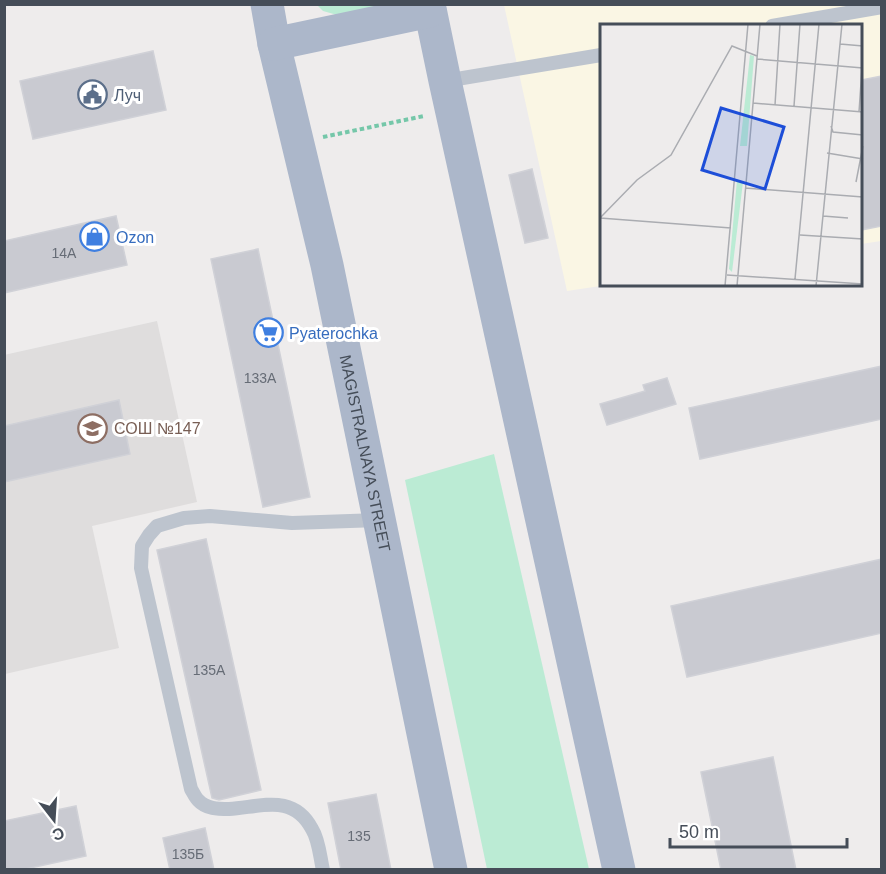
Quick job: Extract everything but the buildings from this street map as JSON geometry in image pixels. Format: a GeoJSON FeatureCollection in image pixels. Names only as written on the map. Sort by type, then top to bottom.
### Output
{"type":"FeatureCollection","features":[{"type":"Feature","properties":{"kind":"main road","name":"MAGISTRALNAYA STREET"},"geometry":{"type":"LineString","coordinates":[[267,4],[274,44],[327,266],[451,870]]}},
{"type":"Feature","properties":{"kind":"main road"},"geometry":{"type":"LineString","coordinates":[[274,44],[430,8],[618,870]]}},
{"type":"Feature","properties":{"kind":"lane"},"geometry":{"type":"LineString","coordinates":[[784,24],[882,7]]}},
{"type":"Feature","properties":{"kind":"lane"},"geometry":{"type":"LineString","coordinates":[[448,96],[600,55]]}},
{"type":"Feature","properties":{"kind":"lane"},"geometry":{"type":"LineString","coordinates":[[323,870],[314,831],[294,808],[279,804],[215,810],[199,802],[191,789],[141,568],[142,546],[148,535],[158,526],[184,518],[210,516],[292,524],[379,520]]}},
{"type":"Feature","properties":{"kind":"path"},"geometry":{"type":"LineString","coordinates":[[297,142],[448,96]]}},
{"type":"Feature","properties":{"kind":"shaded area"},"geometry":{"type":"Polygon","coordinates":[[[504,5],[881,5],[881,241],[862,244],[862,24],[600,24],[600,286],[567,291],[504,5]]]}},
{"type":"Feature","properties":{"kind":"shaded area","name":"СОШ №147"},"geometry":{"type":"Polygon","coordinates":[[[157,321],[197,502],[92,526],[119,648],[5,674],[4,355],[157,321]]]}},
{"type":"Feature","properties":{"kind":"green space"},"geometry":{"type":"Polygon","coordinates":[[[317,5],[384,5],[348,18],[323,11],[317,5]]]}},
{"type":"Feature","properties":{"kind":"green space"},"geometry":{"type":"Polygon","coordinates":[[[494,454],[589,869],[487,869],[405,480],[494,454]]]}},
{"type":"Feature","properties":{"kind":"place","name":"Луч"},"geometry":{"type":"Point","coordinates":[93,95]}},
{"type":"Feature","properties":{"kind":"place","name":"Ozon"},"geometry":{"type":"Point","coordinates":[95,237]}},
{"type":"Feature","properties":{"kind":"place","name":"Pyaterochka"},"geometry":{"type":"Point","coordinates":[268,333]}},
{"type":"Feature","properties":{"kind":"place","name":"СОШ №147"},"geometry":{"type":"Point","coordinates":[93,428]}}]}
